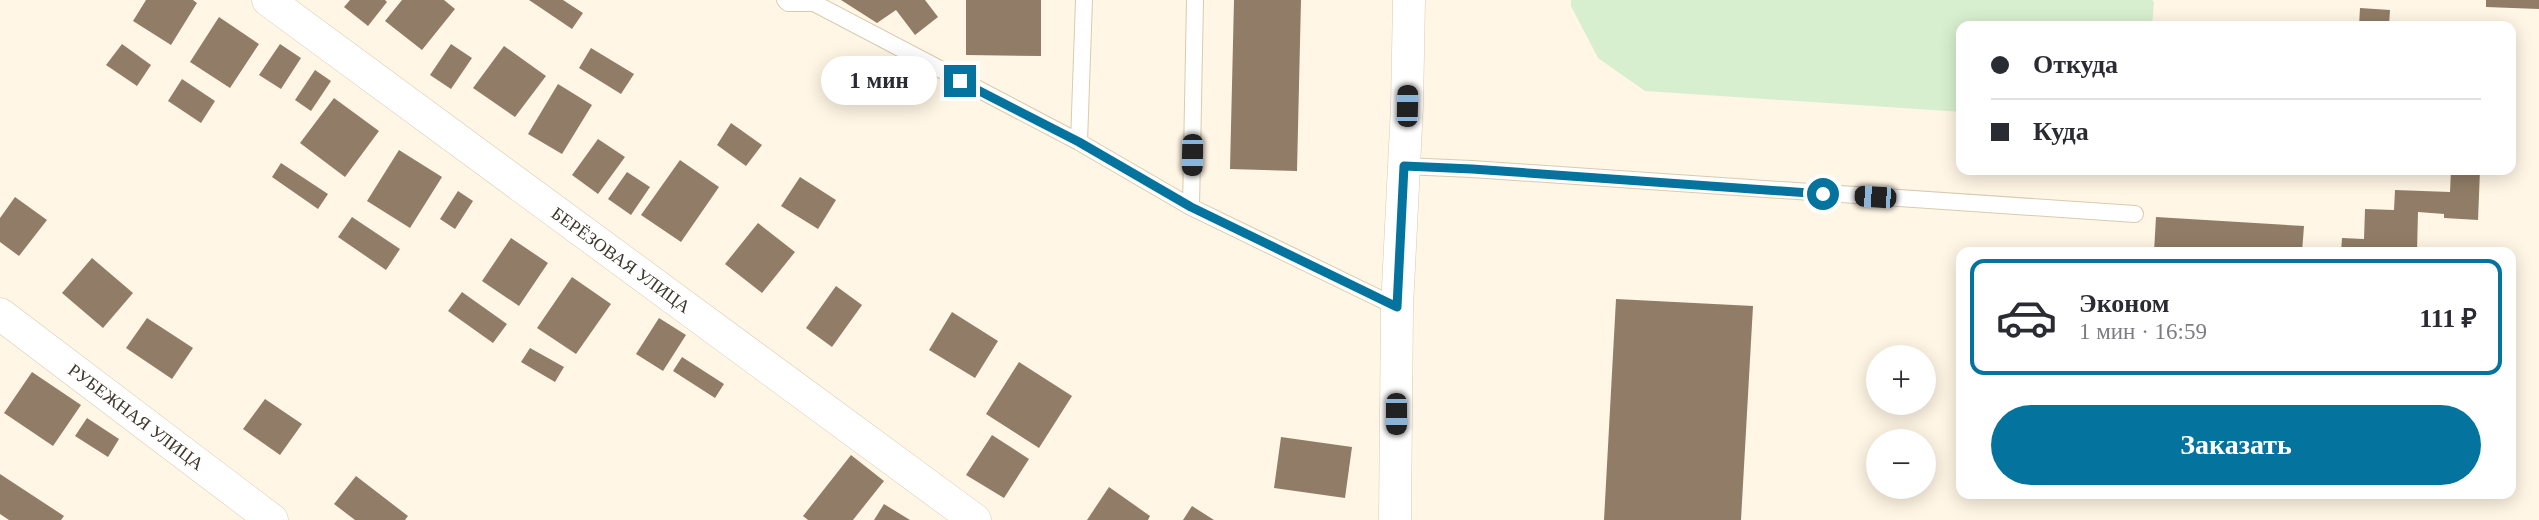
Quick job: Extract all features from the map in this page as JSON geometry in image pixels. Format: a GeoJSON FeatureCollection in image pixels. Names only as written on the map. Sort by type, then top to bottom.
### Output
{"type":"FeatureCollection","features":[{"type":"Feature","properties":{"kind":"street","name":"БЕРЁЗОВАЯ УЛИЦА"},"geometry":{"type":"LineString","coordinates":[[268,0],[975,520]]}},
{"type":"Feature","properties":{"kind":"street"},"geometry":{"type":"LineString","coordinates":[[1395,520],[1397,307],[1409,0]]}},
{"type":"Feature","properties":{"kind":"street","name":"РУБЕЖНАЯ УЛИЦА"},"geometry":{"type":"LineString","coordinates":[[1,316],[272,520]]}},
{"type":"Feature","properties":{"kind":"lane"},"geometry":{"type":"LineString","coordinates":[[785,0],[788,3],[816,2],[1079,142],[1191,207],[1397,307]]}},
{"type":"Feature","properties":{"kind":"lane"},"geometry":{"type":"LineString","coordinates":[[1079,142],[1084,0]]}},
{"type":"Feature","properties":{"kind":"lane"},"geometry":{"type":"LineString","coordinates":[[1191,207],[1195,0]]}},
{"type":"Feature","properties":{"kind":"lane"},"geometry":{"type":"LineString","coordinates":[[1404,166],[2135,214]]}},
{"type":"Feature","properties":{"kind":"green space"},"geometry":{"type":"Polygon","coordinates":[[[1571,0],[2154,2],[2152,21],[1956,21],[1956,112],[1645,91],[1598,58],[1571,6],[1571,0]]]}},
{"type":"Feature","properties":{"kind":"building"},"geometry":{"type":"Polygon","coordinates":[[[146,0],[193,0],[197,3],[171,45],[133,21],[146,0]]]}},
{"type":"Feature","properties":{"kind":"building"},"geometry":{"type":"Polygon","coordinates":[[[350,0],[387,2],[368,26],[344,7],[350,0]]]}},
{"type":"Feature","properties":{"kind":"building"},"geometry":{"type":"Polygon","coordinates":[[[402,0],[444,0],[455,9],[422,50],[385,21],[402,0]]]}},
{"type":"Feature","properties":{"kind":"building"},"geometry":{"type":"Polygon","coordinates":[[[529,0],[563,0],[583,13],[572,29],[529,0]]]}},
{"type":"Feature","properties":{"kind":"building"},"geometry":{"type":"Polygon","coordinates":[[[841,0],[925,0],[938,17],[915,35],[896,10],[877,23],[841,0]]]}},
{"type":"Feature","properties":{"kind":"building"},"geometry":{"type":"Polygon","coordinates":[[[966,0],[1041,0],[1041,56],[966,55],[966,0]]]}},
{"type":"Feature","properties":{"kind":"building"},"geometry":{"type":"Polygon","coordinates":[[[1234,0],[1301,0],[1297,171],[1230,169],[1234,0]]]}},
{"type":"Feature","properties":{"kind":"building"},"geometry":{"type":"Polygon","coordinates":[[[2486,0],[2539,0],[2539,9],[2486,7],[2486,0]]]}},
{"type":"Feature","properties":{"kind":"building"},"geometry":{"type":"Polygon","coordinates":[[[2360,8],[2390,10],[2389,21],[2359,21],[2360,8]]]}},
{"type":"Feature","properties":{"kind":"building"},"geometry":{"type":"Polygon","coordinates":[[[219,17],[259,44],[230,88],[190,62],[219,17]]]}},
{"type":"Feature","properties":{"kind":"building"},"geometry":{"type":"Polygon","coordinates":[[[122,44],[151,65],[137,86],[106,65],[122,44]]]}},
{"type":"Feature","properties":{"kind":"building"},"geometry":{"type":"Polygon","coordinates":[[[280,44],[301,58],[281,89],[259,75],[280,44]]]}},
{"type":"Feature","properties":{"kind":"building"},"geometry":{"type":"Polygon","coordinates":[[[451,44],[472,58],[451,89],[430,75],[451,44]]]}},
{"type":"Feature","properties":{"kind":"building"},"geometry":{"type":"Polygon","coordinates":[[[504,46],[546,76],[515,117],[473,88],[504,46]]]}},
{"type":"Feature","properties":{"kind":"building"},"geometry":{"type":"Polygon","coordinates":[[[591,48],[634,74],[621,94],[579,68],[591,48]]]}},
{"type":"Feature","properties":{"kind":"building"},"geometry":{"type":"Polygon","coordinates":[[[315,70],[331,81],[311,111],[295,100],[315,70]]]}},
{"type":"Feature","properties":{"kind":"building"},"geometry":{"type":"Polygon","coordinates":[[[182,79],[215,101],[201,123],[168,101],[182,79]]]}},
{"type":"Feature","properties":{"kind":"building"},"geometry":{"type":"Polygon","coordinates":[[[558,84],[592,105],[562,154],[528,134],[558,84]]]}},
{"type":"Feature","properties":{"kind":"building"},"geometry":{"type":"Polygon","coordinates":[[[334,98],[379,131],[345,177],[300,143],[334,98]]]}},
{"type":"Feature","properties":{"kind":"building"},"geometry":{"type":"Polygon","coordinates":[[[731,123],[762,145],[746,166],[717,145],[731,123]]]}},
{"type":"Feature","properties":{"kind":"building"},"geometry":{"type":"Polygon","coordinates":[[[598,139],[625,157],[598,194],[572,175],[598,139]]]}},
{"type":"Feature","properties":{"kind":"building"},"geometry":{"type":"Polygon","coordinates":[[[399,150],[442,177],[410,228],[367,201],[399,150]]]}},
{"type":"Feature","properties":{"kind":"building"},"geometry":{"type":"Polygon","coordinates":[[[680,160],[719,187],[681,242],[641,215],[680,160]]]}},
{"type":"Feature","properties":{"kind":"building"},"geometry":{"type":"Polygon","coordinates":[[[281,163],[328,194],[318,209],[272,177],[281,163]]]}},
{"type":"Feature","properties":{"kind":"building"},"geometry":{"type":"Polygon","coordinates":[[[627,172],[650,187],[631,215],[608,199],[627,172]]]}},
{"type":"Feature","properties":{"kind":"building"},"geometry":{"type":"Polygon","coordinates":[[[2451,175],[2480,175],[2478,220],[2444,218],[2444,214],[2418,212],[2417,247],[2341,247],[2342,238],[2364,239],[2365,209],[2394,210],[2395,190],[2450,192],[2451,175]]]}},
{"type":"Feature","properties":{"kind":"building"},"geometry":{"type":"Polygon","coordinates":[[[800,177],[836,200],[818,229],[781,206],[800,177]]]}},
{"type":"Feature","properties":{"kind":"building"},"geometry":{"type":"Polygon","coordinates":[[[458,191],[473,201],[455,229],[440,219],[458,191]]]}},
{"type":"Feature","properties":{"kind":"building"},"geometry":{"type":"Polygon","coordinates":[[[15,197],[47,220],[19,256],[0,242],[0,218],[15,197]]]}},
{"type":"Feature","properties":{"kind":"building"},"geometry":{"type":"Polygon","coordinates":[[[352,217],[400,249],[386,270],[338,237],[352,217]]]}},
{"type":"Feature","properties":{"kind":"building"},"geometry":{"type":"Polygon","coordinates":[[[2156,217],[2304,226],[2302,247],[2154,247],[2156,217]]]}},
{"type":"Feature","properties":{"kind":"building"},"geometry":{"type":"Polygon","coordinates":[[[758,223],[795,252],[762,293],[725,264],[758,223]]]}},
{"type":"Feature","properties":{"kind":"building"},"geometry":{"type":"Polygon","coordinates":[[[511,238],[548,263],[519,306],[482,281],[511,238]]]}},
{"type":"Feature","properties":{"kind":"building"},"geometry":{"type":"Polygon","coordinates":[[[92,258],[133,293],[103,328],[62,293],[92,258]]]}},
{"type":"Feature","properties":{"kind":"building"},"geometry":{"type":"Polygon","coordinates":[[[572,277],[611,304],[576,354],[537,328],[572,277]]]}},
{"type":"Feature","properties":{"kind":"building"},"geometry":{"type":"Polygon","coordinates":[[[836,286],[862,305],[832,347],[806,328],[836,286]]]}},
{"type":"Feature","properties":{"kind":"building"},"geometry":{"type":"Polygon","coordinates":[[[462,292],[507,324],[493,343],[448,311],[462,292]]]}},
{"type":"Feature","properties":{"kind":"building"},"geometry":{"type":"Polygon","coordinates":[[[1616,299],[1753,306],[1741,520],[1604,520],[1616,299]]]}},
{"type":"Feature","properties":{"kind":"building"},"geometry":{"type":"Polygon","coordinates":[[[952,312],[998,341],[975,378],[929,350],[952,312]]]}},
{"type":"Feature","properties":{"kind":"building"},"geometry":{"type":"Polygon","coordinates":[[[147,318],[193,348],[172,379],[126,348],[147,318]]]}},
{"type":"Feature","properties":{"kind":"building"},"geometry":{"type":"Polygon","coordinates":[[[659,318],[686,335],[663,371],[636,354],[659,318]]]}},
{"type":"Feature","properties":{"kind":"building"},"geometry":{"type":"Polygon","coordinates":[[[530,348],[564,367],[555,382],[521,362],[530,348]]]}},
{"type":"Feature","properties":{"kind":"building"},"geometry":{"type":"Polygon","coordinates":[[[682,357],[724,384],[715,398],[673,371],[682,357]]]}},
{"type":"Feature","properties":{"kind":"building"},"geometry":{"type":"Polygon","coordinates":[[[1019,362],[1072,396],[1039,448],[986,414],[1019,362]]]}},
{"type":"Feature","properties":{"kind":"building"},"geometry":{"type":"Polygon","coordinates":[[[32,372],[81,405],[53,446],[4,413],[32,372]]]}},
{"type":"Feature","properties":{"kind":"building"},"geometry":{"type":"Polygon","coordinates":[[[265,399],[302,424],[280,455],[243,429],[265,399]]]}},
{"type":"Feature","properties":{"kind":"building"},"geometry":{"type":"Polygon","coordinates":[[[87,418],[119,439],[108,457],[75,436],[87,418]]]}},
{"type":"Feature","properties":{"kind":"building"},"geometry":{"type":"Polygon","coordinates":[[[992,435],[1029,459],[1004,498],[966,475],[992,435]]]}},
{"type":"Feature","properties":{"kind":"building"},"geometry":{"type":"Polygon","coordinates":[[[1281,437],[1352,447],[1345,498],[1274,488],[1281,437]]]}},
{"type":"Feature","properties":{"kind":"building"},"geometry":{"type":"Polygon","coordinates":[[[851,455],[884,481],[853,520],[808,520],[803,516],[851,455]]]}},
{"type":"Feature","properties":{"kind":"building"},"geometry":{"type":"Polygon","coordinates":[[[0,474],[64,516],[61,520],[9,520],[0,514],[0,474]]]}},
{"type":"Feature","properties":{"kind":"building"},"geometry":{"type":"Polygon","coordinates":[[[356,476],[408,516],[405,520],[355,520],[334,504],[356,476]]]}},
{"type":"Feature","properties":{"kind":"building"},"geometry":{"type":"Polygon","coordinates":[[[1109,487],[1150,516],[1148,520],[1087,520],[1109,487]]]}},
{"type":"Feature","properties":{"kind":"building"},"geometry":{"type":"Polygon","coordinates":[[[884,504],[910,520],[874,520],[884,504]]]}},
{"type":"Feature","properties":{"kind":"building"},"geometry":{"type":"Polygon","coordinates":[[[1192,506],[1214,520],[1183,520],[1192,506]]]}},
{"type":"Feature","properties":{"kind":"route"},"geometry":{"type":"LineString","coordinates":[[960,81],[1079,142],[1191,207],[1397,307],[1404,166],[1823,194]]}}]}
